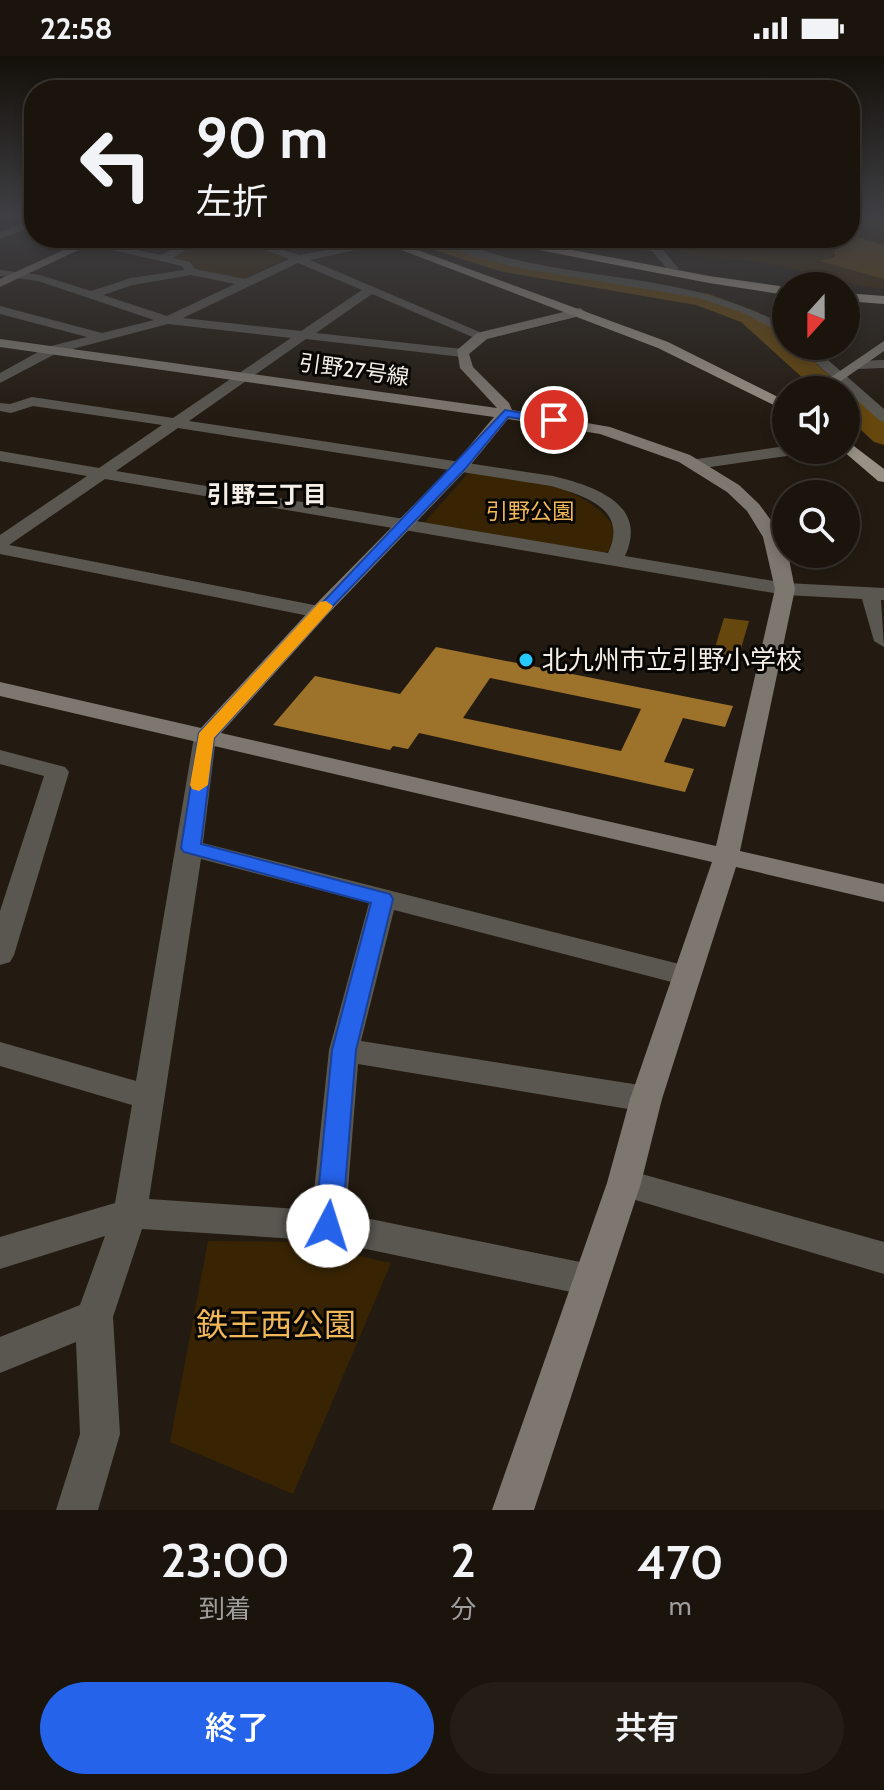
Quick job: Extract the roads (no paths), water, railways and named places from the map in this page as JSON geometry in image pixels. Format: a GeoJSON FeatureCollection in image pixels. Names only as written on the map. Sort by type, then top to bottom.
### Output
{"type":"FeatureCollection","features":[{"type":"Feature","properties":{"kind":"highway"},"geometry":{"type":"LineString","coordinates":[[743,284],[772,287]]}},
{"type":"Feature","properties":{"kind":"highway"},"geometry":{"type":"LineString","coordinates":[[860,296],[884,298]]}},
{"type":"Feature","properties":{"kind":"main road"},"geometry":{"type":"LineString","coordinates":[[501,284],[663,345],[772,400]]}},
{"type":"Feature","properties":{"kind":"main road"},"geometry":{"type":"LineString","coordinates":[[860,457],[884,477]]}},
{"type":"Feature","properties":{"kind":"street"},"geometry":{"type":"LineString","coordinates":[[57,284],[168,320],[462,353],[482,336],[580,312]]}},
{"type":"Feature","properties":{"kind":"street"},"geometry":{"type":"LineString","coordinates":[[89,295],[125,284]]}},
{"type":"Feature","properties":{"kind":"street"},"geometry":{"type":"LineString","coordinates":[[0,379],[52,350],[168,320],[244,284]]}},
{"type":"Feature","properties":{"kind":"street"},"geometry":{"type":"LineString","coordinates":[[358,284],[482,336]]}},
{"type":"Feature","properties":{"kind":"street"},"geometry":{"type":"LineString","coordinates":[[633,284],[720,299],[757,312],[772,322]]}},
{"type":"Feature","properties":{"kind":"street"},"geometry":{"type":"LineString","coordinates":[[0,543],[371,289]]}},
{"type":"Feature","properties":{"kind":"street"},"geometry":{"type":"LineString","coordinates":[[0,310],[105,338]]}},
{"type":"Feature","properties":{"kind":"street","name":"引野27号線"},"geometry":{"type":"LineString","coordinates":[[0,343],[505,413],[625,434],[697,464],[754,510],[769,530],[779,555],[785,589]]}},
{"type":"Feature","properties":{"kind":"street"},"geometry":{"type":"LineString","coordinates":[[838,376],[884,345]]}},
{"type":"Feature","properties":{"kind":"street"},"geometry":{"type":"LineString","coordinates":[[77,1510],[100,1434],[94,1317],[130,1213],[151,1098],[205,737],[319,612],[462,465],[505,413],[504,406],[467,368],[462,353]]}},
{"type":"Feature","properties":{"kind":"street"},"geometry":{"type":"LineString","coordinates":[[817,360],[832,376]]}},
{"type":"Feature","properties":{"kind":"street"},"geometry":{"type":"LineString","coordinates":[[857,365],[884,364]]}},
{"type":"Feature","properties":{"kind":"street"},"geometry":{"type":"LineString","coordinates":[[862,396],[884,395]]}},
{"type":"Feature","properties":{"kind":"street"},"geometry":{"type":"LineString","coordinates":[[862,396],[884,417]]}},
{"type":"Feature","properties":{"kind":"street"},"geometry":{"type":"LineString","coordinates":[[0,407],[11,409],[32,401],[553,481],[596,497],[620,518],[624,530],[614,561]]}},
{"type":"Feature","properties":{"kind":"street"},"geometry":{"type":"LineString","coordinates":[[697,464],[772,453]]}},
{"type":"Feature","properties":{"kind":"street"},"geometry":{"type":"LineString","coordinates":[[0,456],[785,589],[877,594],[884,641]]}},
{"type":"Feature","properties":{"kind":"street"},"geometry":{"type":"LineString","coordinates":[[0,549],[319,612]]}},
{"type":"Feature","properties":{"kind":"street"},"geometry":{"type":"LineString","coordinates":[[513,1510],[624,1183],[646,1099],[726,858],[785,589]]}},
{"type":"Feature","properties":{"kind":"street"},"geometry":{"type":"LineString","coordinates":[[0,689],[884,893]]}},
{"type":"Feature","properties":{"kind":"street"},"geometry":{"type":"LineString","coordinates":[[0,757],[57,772],[0,955]]}},
{"type":"Feature","properties":{"kind":"street"},"geometry":{"type":"LineString","coordinates":[[190,848],[687,976]]}},
{"type":"Feature","properties":{"kind":"street"},"geometry":{"type":"LineString","coordinates":[[328,1226],[344,1050],[383,899]]}},
{"type":"Feature","properties":{"kind":"street"},"geometry":{"type":"LineString","coordinates":[[344,1050],[646,1099]]}},
{"type":"Feature","properties":{"kind":"street"},"geometry":{"type":"LineString","coordinates":[[0,1054],[151,1098]]}},
{"type":"Feature","properties":{"kind":"street"},"geometry":{"type":"LineString","coordinates":[[624,1183],[884,1258]]}},
{"type":"Feature","properties":{"kind":"street"},"geometry":{"type":"LineString","coordinates":[[0,1253],[130,1213],[328,1226],[590,1280]]}},
{"type":"Feature","properties":{"kind":"street"},"geometry":{"type":"LineString","coordinates":[[0,1355],[94,1317]]}},
{"type":"Feature","properties":{"kind":"waterway"},"geometry":{"type":"LineString","coordinates":[[610,284],[701,299],[749,317],[816,376]]}},
{"type":"Feature","properties":{"kind":"waterway"},"geometry":{"type":"LineString","coordinates":[[860,415],[884,436]]}},
{"type":"Feature","properties":{"kind":"place","name":"北九州市立引野小学校"},"geometry":{"type":"Point","coordinates":[526,660]}},
{"type":"Feature","properties":{"kind":"district","name":"引野三丁目"},"geometry":{"type":"Point","coordinates":[267,494]}},
{"type":"Feature","properties":{"kind":"park label","name":"引野公園"},"geometry":{"type":"Point","coordinates":[530,511]}},
{"type":"Feature","properties":{"kind":"park label","name":"鉄王西公園"},"geometry":{"type":"Point","coordinates":[276,1324]}}]}
